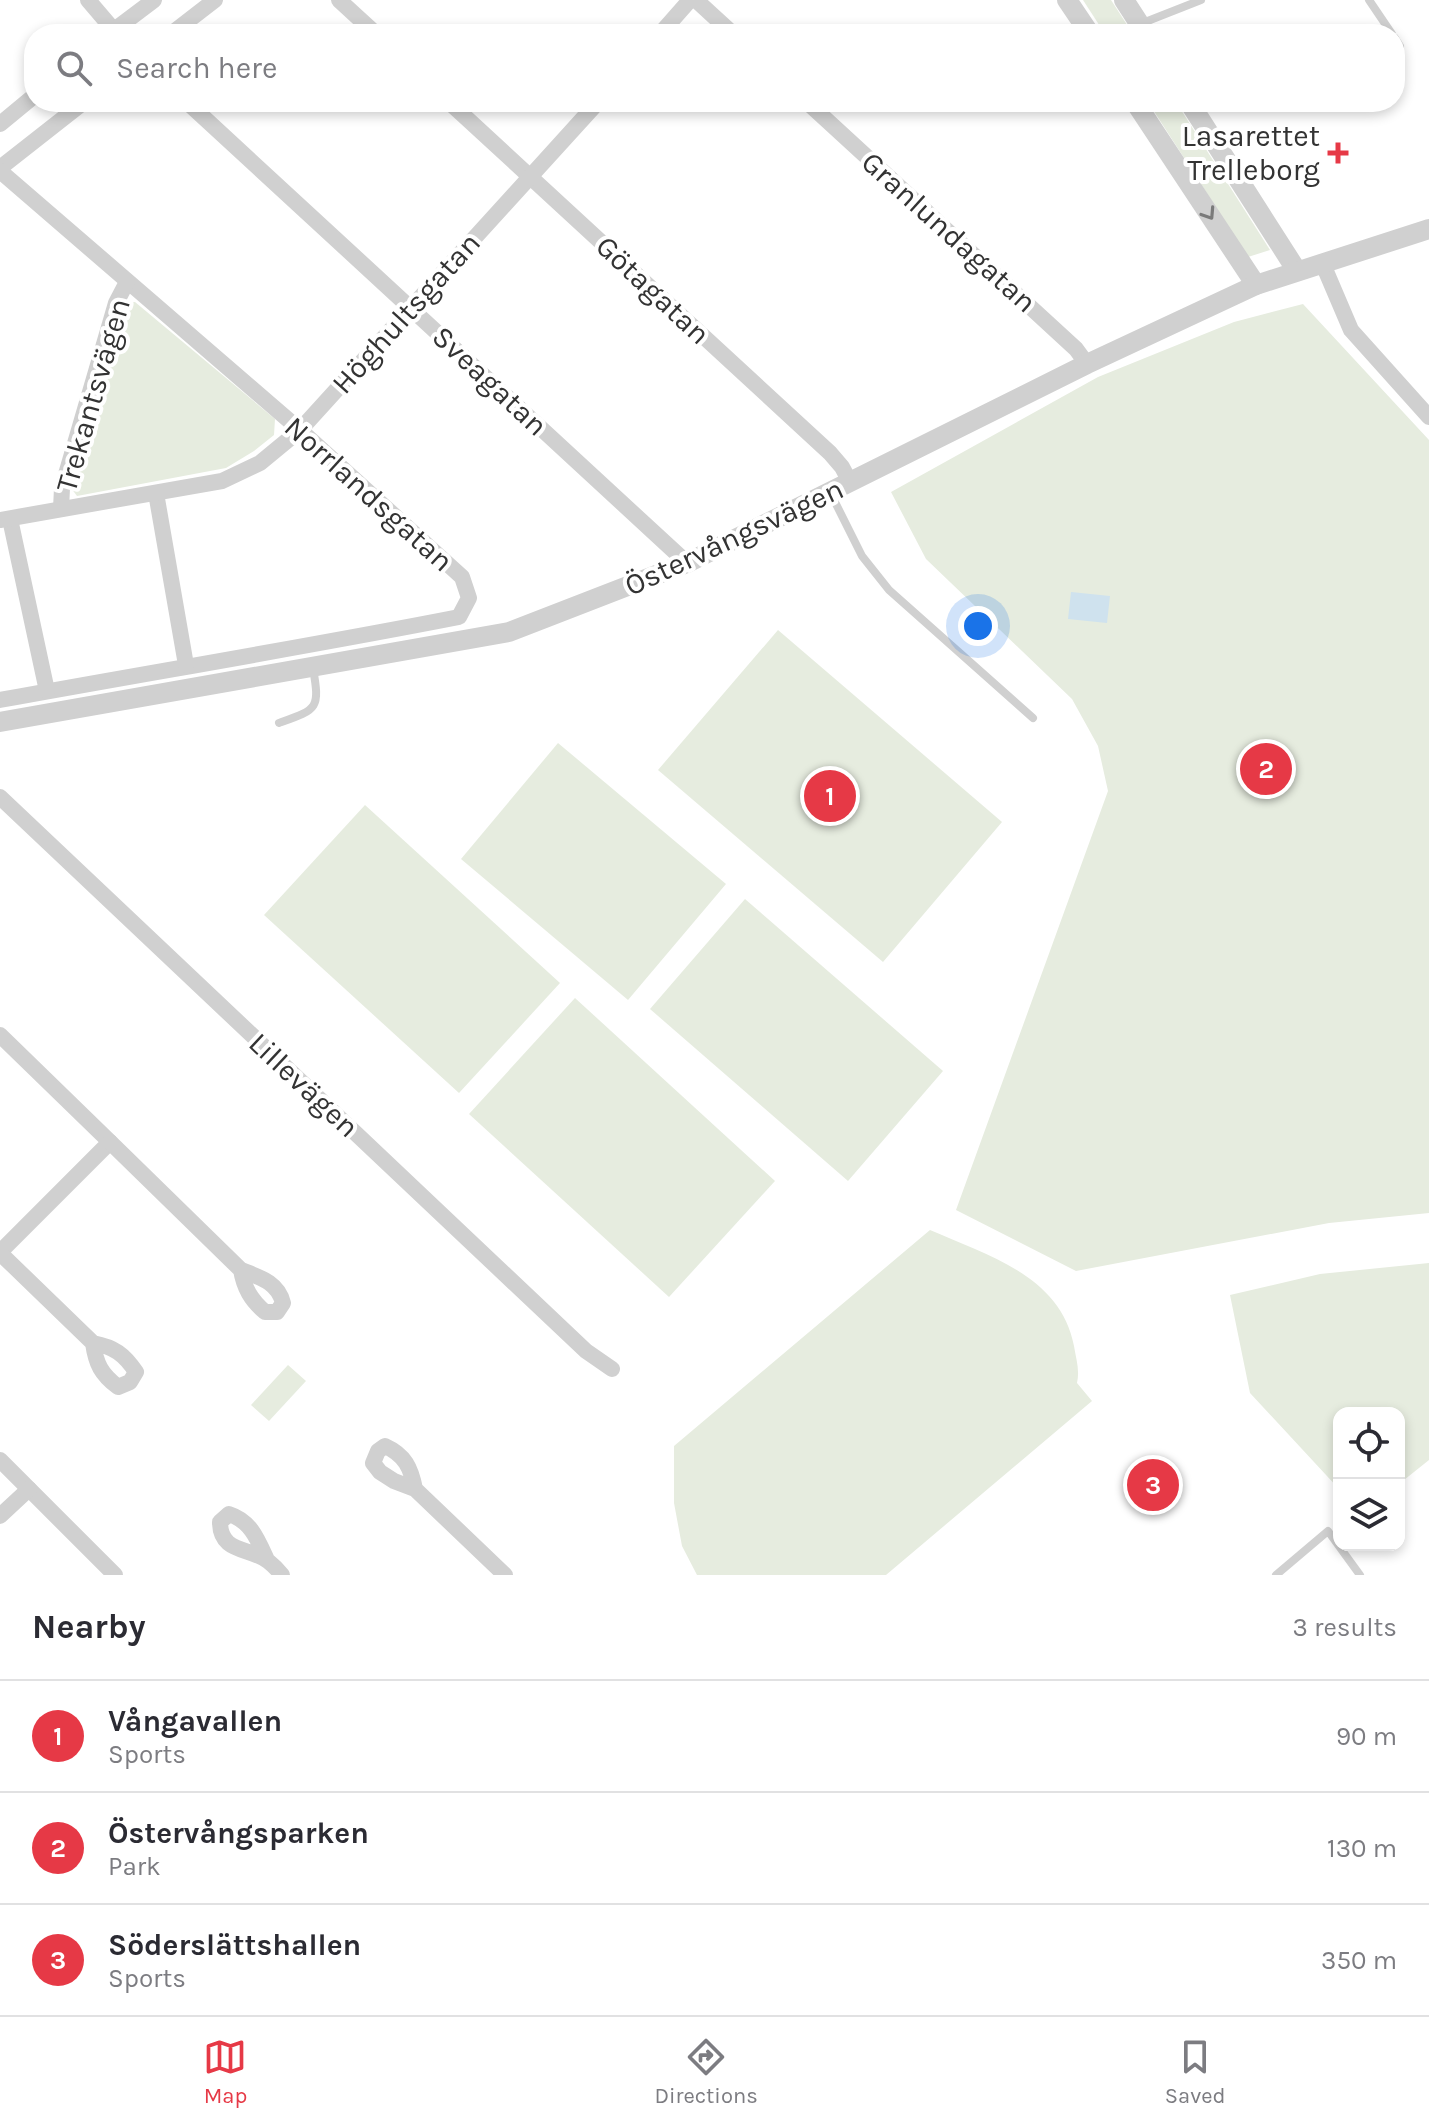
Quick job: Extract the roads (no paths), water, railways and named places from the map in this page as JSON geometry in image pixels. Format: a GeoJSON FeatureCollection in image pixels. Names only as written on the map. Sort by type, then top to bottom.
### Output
{"type":"FeatureCollection","features":[{"type":"Feature","properties":{"kind":"street"},"geometry":{"type":"LineString","coordinates":[[88,0],[106,24]]}},
{"type":"Feature","properties":{"kind":"street"},"geometry":{"type":"LineString","coordinates":[[124,24],[154,0]]}},
{"type":"Feature","properties":{"kind":"street"},"geometry":{"type":"LineString","coordinates":[[184,24],[215,0]]}},
{"type":"Feature","properties":{"kind":"street"},"geometry":{"type":"LineString","coordinates":[[339,0],[365,24]]}},
{"type":"Feature","properties":{"kind":"street"},"geometry":{"type":"LineString","coordinates":[[670,24],[693,0],[721,24]]}},
{"type":"Feature","properties":{"kind":"street"},"geometry":{"type":"LineString","coordinates":[[1067,0],[1083,24]]}},
{"type":"Feature","properties":{"kind":"street"},"geometry":{"type":"LineString","coordinates":[[1124,0],[1140,24]]}},
{"type":"Feature","properties":{"kind":"street"},"geometry":{"type":"LineString","coordinates":[[0,124],[24,104]]}},
{"type":"Feature","properties":{"kind":"street"},"geometry":{"type":"LineString","coordinates":[[0,169],[71,112]]}},
{"type":"Feature","properties":{"kind":"street","name":"Sveagatan"},"geometry":{"type":"LineString","coordinates":[[198,112],[687,563]]}},
{"type":"Feature","properties":{"kind":"street","name":"Götagatan"},"geometry":{"type":"LineString","coordinates":[[460,112],[830,453],[850,482]]}},
{"type":"Feature","properties":{"kind":"street","name":"Höghultsgatan"},"geometry":{"type":"LineString","coordinates":[[5,519],[222,481],[260,463],[300,430],[589,112]]}},
{"type":"Feature","properties":{"kind":"street","name":"Granlundagatan"},"geometry":{"type":"LineString","coordinates":[[818,112],[1076,349],[1087,364]]}},
{"type":"Feature","properties":{"kind":"street"},"geometry":{"type":"LineString","coordinates":[[1142,112],[1256,285]]}},
{"type":"Feature","properties":{"kind":"street"},"geometry":{"type":"LineString","coordinates":[[1195,112],[1297,271]]}},
{"type":"Feature","properties":{"kind":"street","name":"Norrlandsgatan"},"geometry":{"type":"LineString","coordinates":[[0,169],[300,430],[462,577],[469,598],[459,617],[0,700]]}},
{"type":"Feature","properties":{"kind":"street","name":"Östervångsvägen"},"geometry":{"type":"LineString","coordinates":[[0,722],[509,632],[687,563],[1087,364],[1256,285],[1429,229]]}},
{"type":"Feature","properties":{"kind":"street"},"geometry":{"type":"LineString","coordinates":[[1322,262],[1351,330],[1429,417]]}},
{"type":"Feature","properties":{"kind":"street","name":"Trekantsvägen"},"geometry":{"type":"LineString","coordinates":[[61,509],[62,488],[116,303],[127,282]]}},
{"type":"Feature","properties":{"kind":"street"},"geometry":{"type":"LineString","coordinates":[[156,493],[186,665]]}},
{"type":"Feature","properties":{"kind":"street"},"geometry":{"type":"LineString","coordinates":[[5,519],[47,691]]}},
{"type":"Feature","properties":{"kind":"street","name":"Lillevägen"},"geometry":{"type":"LineString","coordinates":[[0,797],[586,1351],[612,1369]]}},
{"type":"Feature","properties":{"kind":"street"},"geometry":{"type":"LineString","coordinates":[[0,1035],[241,1270]]}},
{"type":"Feature","properties":{"kind":"street"},"geometry":{"type":"LineString","coordinates":[[93,1343],[0,1253],[110,1142]]}},
{"type":"Feature","properties":{"kind":"street"},"geometry":{"type":"LineString","coordinates":[[0,1460],[115,1575]]}},
{"type":"Feature","properties":{"kind":"street"},"geometry":{"type":"LineString","coordinates":[[0,1516],[29,1489]]}},
{"type":"Feature","properties":{"kind":"street"},"geometry":{"type":"LineString","coordinates":[[415,1489],[505,1575]]}},
{"type":"Feature","properties":{"kind":"street"},"geometry":{"type":"LineString","coordinates":[[267,1560],[282,1575]]}},
{"type":"Feature","properties":{"kind":"lane"},"geometry":{"type":"LineString","coordinates":[[1153,24],[1201,0]]}},
{"type":"Feature","properties":{"kind":"lane"},"geometry":{"type":"LineString","coordinates":[[1369,0],[1386,24]]}},
{"type":"Feature","properties":{"kind":"lane"},"geometry":{"type":"LineString","coordinates":[[830,491],[862,556],[889,590],[1033,718]]}},
{"type":"Feature","properties":{"kind":"lane"},"geometry":{"type":"LineString","coordinates":[[279,723],[309,712],[316,701],[313,667]]}},
{"type":"Feature","properties":{"kind":"lane"},"geometry":{"type":"LineString","coordinates":[[1276,1575],[1328,1531],[1360,1575]]}},
{"type":"Feature","properties":{"kind":"water"},"geometry":{"type":"Polygon","coordinates":[[[1071,592],[1110,596],[1107,623],[1068,619],[1071,592]]]}},
{"type":"Feature","properties":{"kind":"place","name":"Lasarettet Trelleborg"},"geometry":{"type":"Point","coordinates":[1338,153]}},
{"type":"Feature","properties":{"kind":"place","name":"Östervångsparken"},"geometry":{"type":"Point","coordinates":[1266,769]}},
{"type":"Feature","properties":{"kind":"place","name":"Vångavallen"},"geometry":{"type":"Point","coordinates":[830,796]}},
{"type":"Feature","properties":{"kind":"place","name":"Söderslättshallen"},"geometry":{"type":"Point","coordinates":[1153,1485]}}]}
